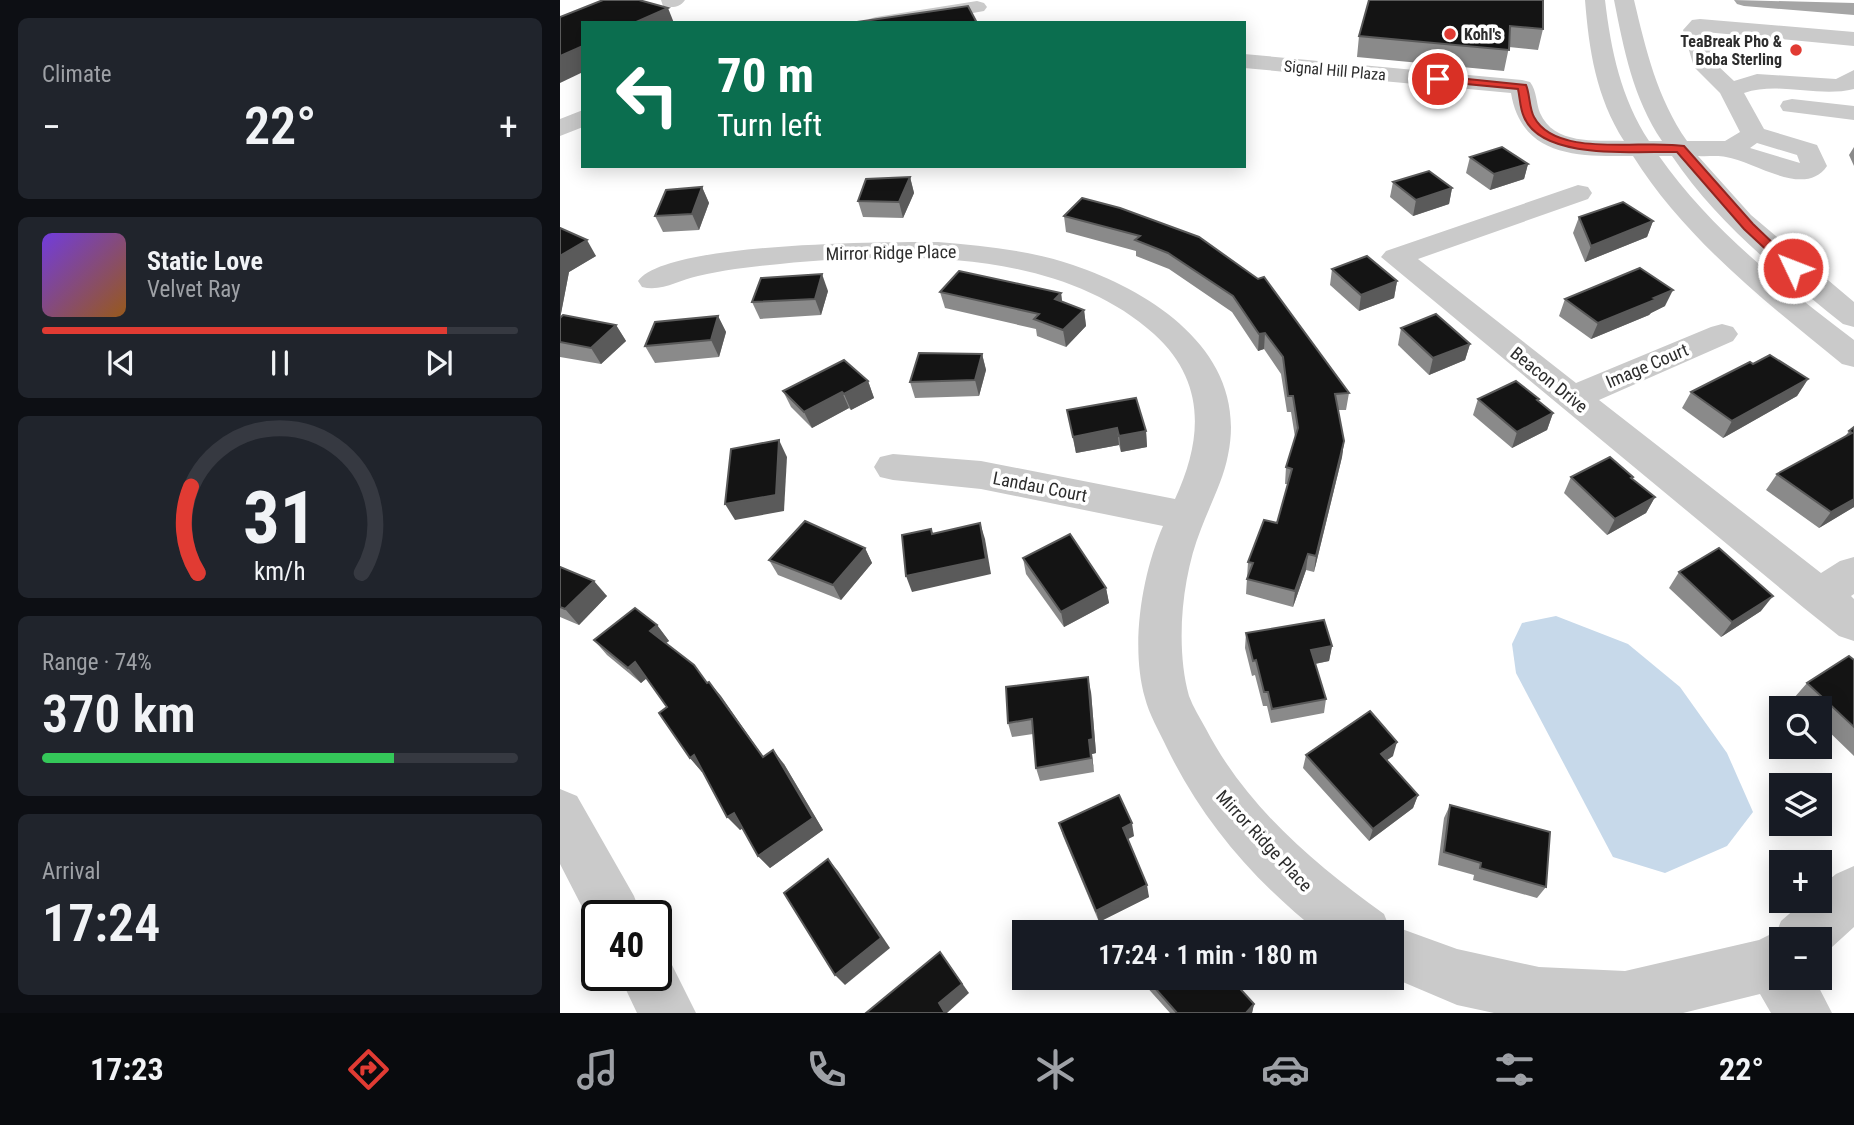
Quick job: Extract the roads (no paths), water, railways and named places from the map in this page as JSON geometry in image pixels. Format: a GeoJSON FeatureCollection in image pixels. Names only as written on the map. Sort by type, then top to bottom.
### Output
{"type":"FeatureCollection","features":[{"type":"Feature","properties":{"kind":"main road"},"geometry":{"type":"LineString","coordinates":[[1744,0],[1854,11]]}},
{"type":"Feature","properties":{"kind":"street"},"geometry":{"type":"LineString","coordinates":[[1595,0],[1602,52],[1611,90],[1623,118],[1663,178],[1718,240],[1784,300],[1854,356]]}},
{"type":"Feature","properties":{"kind":"street"},"geometry":{"type":"LineString","coordinates":[[1624,0],[1648,93],[1680,149],[1749,227],[1793,268],[1854,317]]}},
{"type":"Feature","properties":{"kind":"street"},"geometry":{"type":"LineString","coordinates":[[880,21],[901,9],[974,3],[993,21]]}},
{"type":"Feature","properties":{"kind":"street"},"geometry":{"type":"LineString","coordinates":[[1777,3],[1840,32]]}},
{"type":"Feature","properties":{"kind":"street"},"geometry":{"type":"LineString","coordinates":[[1731,149],[1742,112],[1757,81],[1836,86],[1853,77],[1835,16],[1854,11]]}},
{"type":"Feature","properties":{"kind":"street"},"geometry":{"type":"LineString","coordinates":[[1642,148],[1731,149],[1766,163],[1797,171],[1809,171],[1814,166],[1808,150],[1742,112],[1705,67],[1694,30],[1700,25],[1840,32]]}},
{"type":"Feature","properties":{"kind":"street","name":"Signal Hill Plaza"},"geometry":{"type":"LineString","coordinates":[[1246,61],[1522,87],[1529,118],[1544,133],[1561,143],[1583,148],[1642,148]]}},
{"type":"Feature","properties":{"kind":"street"},"geometry":{"type":"LineString","coordinates":[[566,120],[581,97]]}},
{"type":"Feature","properties":{"kind":"street"},"geometry":{"type":"LineString","coordinates":[[1742,112],[1788,106],[1854,113]]}},
{"type":"Feature","properties":{"kind":"street","name":"Beacon Drive"},"geometry":{"type":"LineString","coordinates":[[1578,193],[1396,257],[1854,623]]}},
{"type":"Feature","properties":{"kind":"street","name":"Mirror Ridge Place"},"geometry":{"type":"LineString","coordinates":[[653,281],[702,263],[729,260],[922,249],[996,255],[1088,280],[1122,297],[1163,323],[1196,363],[1207,388],[1214,435],[1209,467],[1172,552],[1163,593],[1162,641],[1166,694],[1186,739],[1219,796],[1274,858],[1322,903],[1346,920]]}},
{"type":"Feature","properties":{"kind":"street","name":"Image Court"},"geometry":{"type":"LineString","coordinates":[[1572,398],[1722,334]]}},
{"type":"Feature","properties":{"kind":"street","name":"Landau Court"},"geometry":{"type":"LineString","coordinates":[[893,467],[981,475],[1187,516]]}},
{"type":"Feature","properties":{"kind":"street"},"geometry":{"type":"LineString","coordinates":[[1819,596],[1854,573]]}},
{"type":"Feature","properties":{"kind":"street"},"geometry":{"type":"LineString","coordinates":[[560,813],[607,900]]}},
{"type":"Feature","properties":{"kind":"street"},"geometry":{"type":"LineString","coordinates":[[1814,927],[1854,892]]}},
{"type":"Feature","properties":{"kind":"street"},"geometry":{"type":"LineString","coordinates":[[1404,955],[1457,976],[1539,995],[1625,999],[1769,957]]}},
{"type":"Feature","properties":{"kind":"street"},"geometry":{"type":"LineString","coordinates":[[1796,990],[1804,1013]]}},
{"type":"Feature","properties":{"kind":"street"},"geometry":{"type":"LineString","coordinates":[[656,991],[668,1013]]}},
{"type":"Feature","properties":{"kind":"water"},"geometry":{"type":"Polygon","coordinates":[[[1556,616],[1628,644],[1680,687],[1727,753],[1753,812],[1727,846],[1665,873],[1613,857],[1516,673],[1512,644],[1522,623],[1556,616]]]}},
{"type":"Feature","properties":{"kind":"place","name":"Kohl's"},"geometry":{"type":"Point","coordinates":[1450,34]}},
{"type":"Feature","properties":{"kind":"place","name":"TeaBreak Pho & Boba Sterling"},"geometry":{"type":"Point","coordinates":[1796,50]}}]}
